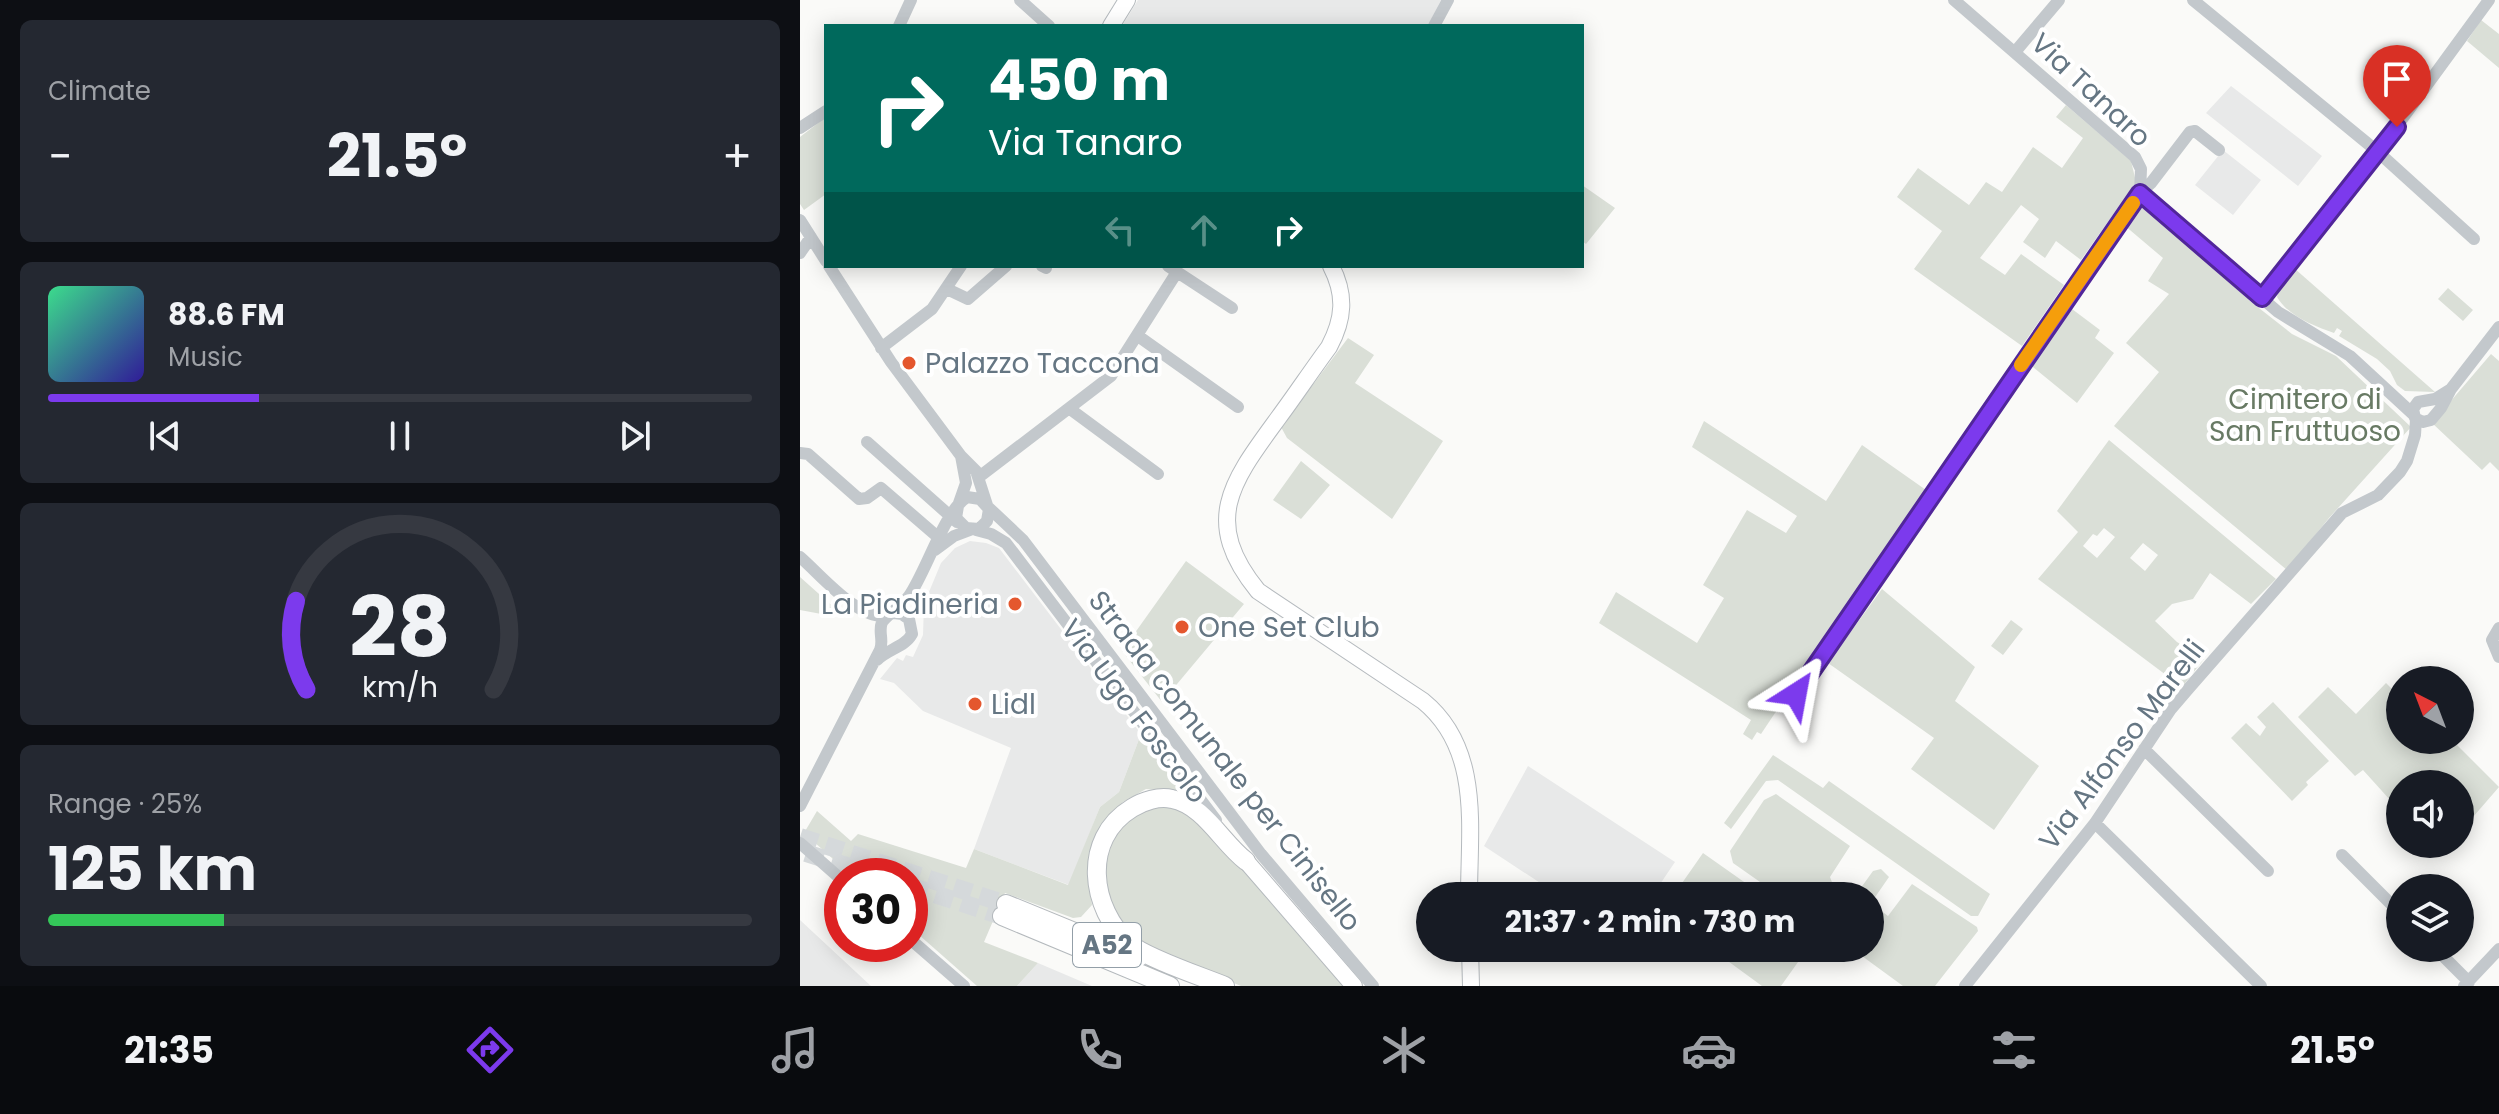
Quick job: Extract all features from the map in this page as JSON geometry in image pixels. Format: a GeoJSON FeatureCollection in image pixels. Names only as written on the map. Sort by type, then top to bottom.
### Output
{"type":"FeatureCollection","features":[{"type":"Feature","properties":{"kind":"highway"},"geometry":{"type":"LineString","coordinates":[[1225,986],[1132,946],[1115,928],[1099,898],[1097,861],[1106,834],[1122,815],[1135,806],[1160,799],[1173,799],[1199,813],[1230,849],[1246,861]]}},
{"type":"Feature","properties":{"kind":"highway","name":"A52"},"geometry":{"type":"LineString","coordinates":[[1170,986],[1004,910],[1208,986]]}},
{"type":"Feature","properties":{"kind":"highway"},"geometry":{"type":"LineString","coordinates":[[1127,968],[1131,977],[1150,986]]}},
{"type":"Feature","properties":{"kind":"main road"},"geometry":{"type":"LineString","coordinates":[[1112,24],[1127,0]]}},
{"type":"Feature","properties":{"kind":"main road"},"geometry":{"type":"LineString","coordinates":[[1332,268],[1343,301],[1338,326],[1329,347],[1244,466],[1230,494],[1229,540],[1243,572],[1258,591],[1423,701],[1445,724],[1457,745],[1468,782],[1469,882]]}},
{"type":"Feature","properties":{"kind":"main road","name":"Via Ugo Foscolo"},"geometry":{"type":"LineString","coordinates":[[1246,861],[1354,986]]}},
{"type":"Feature","properties":{"kind":"main road"},"geometry":{"type":"LineString","coordinates":[[1470,962],[1471,986]]}},
{"type":"Feature","properties":{"kind":"street"},"geometry":{"type":"LineString","coordinates":[[900,24],[911,0]]}},
{"type":"Feature","properties":{"kind":"street"},"geometry":{"type":"LineString","coordinates":[[1020,0],[1047,24]]}},
{"type":"Feature","properties":{"kind":"street"},"geometry":{"type":"LineString","coordinates":[[1435,24],[1448,0]]}},
{"type":"Feature","properties":{"kind":"street","name":"Via Tanaro"},"geometry":{"type":"LineString","coordinates":[[1954,0],[2135,157],[2141,169],[2140,193]]}},
{"type":"Feature","properties":{"kind":"street"},"geometry":{"type":"LineString","coordinates":[[2015,52],[2059,0]]}},
{"type":"Feature","properties":{"kind":"street"},"geometry":{"type":"LineString","coordinates":[[2193,0],[2378,152],[2474,239]]}},
{"type":"Feature","properties":{"kind":"street"},"geometry":{"type":"LineString","coordinates":[[2262,298],[2378,152],[2489,0]]}},
{"type":"Feature","properties":{"kind":"street"},"geometry":{"type":"LineString","coordinates":[[800,128],[824,112]]}},
{"type":"Feature","properties":{"kind":"street","name":"Via Tanaro"},"geometry":{"type":"LineString","coordinates":[[2140,193],[2190,132],[2195,131],[2219,150]]}},
{"type":"Feature","properties":{"kind":"street"},"geometry":{"type":"LineString","coordinates":[[1796,694],[2140,193]]}},
{"type":"Feature","properties":{"kind":"street","name":"Via Tanaro"},"geometry":{"type":"LineString","coordinates":[[2140,193],[2296,325],[2342,349],[2415,417]]}},
{"type":"Feature","properties":{"kind":"street"},"geometry":{"type":"LineString","coordinates":[[800,220],[824,258]]}},
{"type":"Feature","properties":{"kind":"street"},"geometry":{"type":"LineString","coordinates":[[800,253],[811,237]]}},
{"type":"Feature","properties":{"kind":"street"},"geometry":{"type":"LineString","coordinates":[[830,268],[881,348],[979,477],[988,507],[987,521],[947,540],[932,552]]}},
{"type":"Feature","properties":{"kind":"street"},"geometry":{"type":"LineString","coordinates":[[881,348],[932,309],[960,268]]}},
{"type":"Feature","properties":{"kind":"street"},"geometry":{"type":"LineString","coordinates":[[947,289],[968,299],[1004,268]]}},
{"type":"Feature","properties":{"kind":"street"},"geometry":{"type":"LineString","coordinates":[[979,477],[1111,376],[1178,270],[1232,308]]}},
{"type":"Feature","properties":{"kind":"street","name":"Via Alfonso Marelli"},"geometry":{"type":"LineString","coordinates":[[2414,439],[2499,327]]}},
{"type":"Feature","properties":{"kind":"street"},"geometry":{"type":"LineString","coordinates":[[1138,336],[1238,407]]}},
{"type":"Feature","properties":{"kind":"street"},"geometry":{"type":"LineString","coordinates":[[2488,341],[2499,350]]}},
{"type":"Feature","properties":{"kind":"street","name":"Via Tanaro"},"geometry":{"type":"LineString","coordinates":[[2379,382],[2403,396],[2426,400]]}},
{"type":"Feature","properties":{"kind":"street","name":"Via Alfonso Marelli"},"geometry":{"type":"LineString","coordinates":[[1965,986],[2095,823],[2171,709],[2340,515],[2379,495],[2402,470],[2414,439],[2415,405],[2451,389]]}},
{"type":"Feature","properties":{"kind":"street"},"geometry":{"type":"LineString","coordinates":[[2415,417],[2423,422],[2432,419],[2435,409],[2426,400]]}},
{"type":"Feature","properties":{"kind":"street"},"geometry":{"type":"LineString","coordinates":[[1070,409],[1158,474]]}},
{"type":"Feature","properties":{"kind":"street"},"geometry":{"type":"LineString","coordinates":[[867,442],[956,509],[969,529]]}},
{"type":"Feature","properties":{"kind":"street"},"geometry":{"type":"LineString","coordinates":[[800,453],[808,454],[859,499],[867,498],[881,488],[939,538]]}},
{"type":"Feature","properties":{"kind":"street"},"geometry":{"type":"LineString","coordinates":[[956,509],[966,483],[961,456]]}},
{"type":"Feature","properties":{"kind":"street"},"geometry":{"type":"LineString","coordinates":[[800,806],[873,665],[882,622],[910,595],[939,538],[965,498],[982,499],[988,507]]}},
{"type":"Feature","properties":{"kind":"street","name":"Strada comunale per Cinisello"},"geometry":{"type":"LineString","coordinates":[[988,507],[1015,531],[1261,854],[1373,986]]}},
{"type":"Feature","properties":{"kind":"street","name":"Via Ugo Foscolo"},"geometry":{"type":"LineString","coordinates":[[969,529],[991,534],[1006,543],[1246,861]]}},
{"type":"Feature","properties":{"kind":"street"},"geometry":{"type":"LineString","coordinates":[[800,557],[857,607],[895,646]]}},
{"type":"Feature","properties":{"kind":"street"},"geometry":{"type":"LineString","coordinates":[[873,665],[895,646],[909,639],[912,624],[910,595]]}},
{"type":"Feature","properties":{"kind":"street"},"geometry":{"type":"LineString","coordinates":[[857,607],[873,616],[905,616],[912,624]]}},
{"type":"Feature","properties":{"kind":"street"},"geometry":{"type":"LineString","coordinates":[[2499,628],[2492,640],[2499,657]]}},
{"type":"Feature","properties":{"kind":"street"},"geometry":{"type":"LineString","coordinates":[[2144,749],[2268,871]]}},
{"type":"Feature","properties":{"kind":"street"},"geometry":{"type":"LineString","coordinates":[[2095,823],[2261,986]]}},
{"type":"Feature","properties":{"kind":"street"},"geometry":{"type":"LineString","coordinates":[[800,843],[824,864]]}},
{"type":"Feature","properties":{"kind":"street"},"geometry":{"type":"LineString","coordinates":[[2342,855],[2386,899]]}},
{"type":"Feature","properties":{"kind":"street"},"geometry":{"type":"LineString","coordinates":[[2447,962],[2466,984],[2499,949]]}},
{"type":"Feature","properties":{"kind":"street"},"geometry":{"type":"LineString","coordinates":[[928,955],[964,986]]}},
{"type":"Feature","properties":{"kind":"shaded area"},"geometry":{"type":"Polygon","coordinates":[[[1138,0],[1441,0],[1429,24],[1123,24],[1138,0]]]}},
{"type":"Feature","properties":{"kind":"shaded area"},"geometry":{"type":"Polygon","coordinates":[[[2231,86],[2322,156],[2298,186],[2206,113],[2231,86]]]}},
{"type":"Feature","properties":{"kind":"shaded area"},"geometry":{"type":"Polygon","coordinates":[[[2223,150],[2261,180],[2233,215],[2195,185],[2223,150]]]}},
{"type":"Feature","properties":{"kind":"shaded area"},"geometry":{"type":"Polygon","coordinates":[[[970,541],[999,548],[1141,734],[1119,792],[1100,807],[1069,885],[974,849],[1011,748],[923,711],[894,683],[880,679],[897,658],[903,661],[906,655],[913,657],[923,635],[924,604],[941,563],[955,548],[970,541]]]}},
{"type":"Feature","properties":{"kind":"shaded area"},"geometry":{"type":"Polygon","coordinates":[[[1528,766],[1675,862],[1661,882],[1539,882],[1484,846],[1528,766]]]}},
{"type":"Feature","properties":{"kind":"shaded area"},"geometry":{"type":"Polygon","coordinates":[[[800,920],[824,942],[824,962],[845,962],[871,986],[800,986],[800,920]]]}},
{"type":"Feature","properties":{"kind":"shaded area"},"geometry":{"type":"Polygon","coordinates":[[[1038,963],[1092,986],[1017,986],[1038,963]]]}},
{"type":"Feature","properties":{"kind":"green space"},"geometry":{"type":"Polygon","coordinates":[[[2481,20],[2499,34],[2499,68],[2467,41],[2481,20]]]}},
{"type":"Feature","properties":{"kind":"green space"},"geometry":{"type":"Polygon","coordinates":[[[2066,105],[2131,161],[2136,182],[2081,260],[2056,241],[2045,258],[2023,242],[2039,219],[2021,205],[1980,258],[2005,275],[2021,254],[2064,285],[2022,346],[1914,269],[1942,231],[1897,197],[1918,168],[1969,205],[1986,182],[2002,192],[2033,147],[2062,168],[2083,138],[2056,117],[2066,105]]]}},
{"type":"Feature","properties":{"kind":"green space"},"geometry":{"type":"Polygon","coordinates":[[[824,119],[824,195],[804,210],[800,204],[800,137],[824,119]]]}},
{"type":"Feature","properties":{"kind":"green space"},"geometry":{"type":"Polygon","coordinates":[[[1584,186],[1615,208],[1586,244],[1584,242],[1584,186]]]}},
{"type":"Feature","properties":{"kind":"green space","name":"Cimitero di San Fruttuoso"},"geometry":{"type":"Polygon","coordinates":[[[2141,203],[2250,301],[2292,334],[2336,356],[2411,427],[2287,570],[2114,426],[2159,372],[2126,343],[2169,294],[2148,281],[2163,258],[2124,225],[2141,203]]]}},
{"type":"Feature","properties":{"kind":"green space"},"geometry":{"type":"Polygon","coordinates":[[[2294,268],[2435,392],[2405,391],[2377,359],[2339,336],[2342,331],[2337,328],[2334,333],[2318,327],[2288,310],[2277,297],[2279,288],[2294,268]]]}},
{"type":"Feature","properties":{"kind":"green space"},"geometry":{"type":"Polygon","coordinates":[[[2448,288],[2473,310],[2463,321],[2438,299],[2448,288]]]}},
{"type":"Feature","properties":{"kind":"green space"},"geometry":{"type":"Polygon","coordinates":[[[2068,306],[2100,330],[2095,338],[2114,353],[2077,403],[2028,363],[2068,306]]]}},
{"type":"Feature","properties":{"kind":"green space"},"geometry":{"type":"Polygon","coordinates":[[[1348,338],[1374,355],[1355,383],[1443,441],[1392,519],[1287,438],[1281,427],[1348,338]]]}},
{"type":"Feature","properties":{"kind":"green space"},"geometry":{"type":"Polygon","coordinates":[[[2491,354],[2499,361],[2499,471],[2490,462],[2482,470],[2432,423],[2491,354]]]}},
{"type":"Feature","properties":{"kind":"green space"},"geometry":{"type":"Polygon","coordinates":[[[1704,421],[1826,501],[1862,445],[1926,490],[1790,691],[1785,706],[1781,704],[1761,734],[1757,732],[1752,740],[1743,734],[1751,720],[1599,623],[1616,592],[1697,643],[1724,598],[1703,585],[1747,510],[1786,533],[1797,516],[1692,447],[1704,421]]]}},
{"type":"Feature","properties":{"kind":"green space"},"geometry":{"type":"Polygon","coordinates":[[[2109,440],[2276,579],[2251,604],[2210,573],[2193,599],[2172,604],[2155,621],[2177,642],[2204,659],[2182,687],[2038,579],[2078,532],[2057,511],[2109,440]],[[2104,528],[2097,536],[2093,534],[2083,546],[2097,558],[2115,537],[2104,528]],[[2143,543],[2130,558],[2145,571],[2158,555],[2143,543]]]}},
{"type":"Feature","properties":{"kind":"green space"},"geometry":{"type":"Polygon","coordinates":[[[1301,461],[1330,485],[1301,519],[1273,500],[1301,461]]]}},
{"type":"Feature","properties":{"kind":"green space","name":"One Set Club"},"geometry":{"type":"Polygon","coordinates":[[[1186,561],[1244,604],[1162,702],[1122,651],[1186,561]]]}},
{"type":"Feature","properties":{"kind":"green space"},"geometry":{"type":"Polygon","coordinates":[[[800,577],[837,610],[832,616],[800,610],[800,577]]]}},
{"type":"Feature","properties":{"kind":"green space"},"geometry":{"type":"Polygon","coordinates":[[[1882,589],[1975,667],[1955,701],[2039,766],[1994,830],[1911,769],[1934,738],[1828,663],[1882,589]]]}},
{"type":"Feature","properties":{"kind":"green space"},"geometry":{"type":"Polygon","coordinates":[[[2011,620],[2023,629],[2003,655],[1991,646],[2011,620]]]}},
{"type":"Feature","properties":{"kind":"green space"},"geometry":{"type":"Polygon","coordinates":[[[2386,683],[2386,754],[2466,754],[2499,787],[2474,816],[2474,770],[2386,770],[2386,795],[2363,770],[2355,776],[2298,717],[2328,687],[2356,714],[2386,683]]]}},
{"type":"Feature","properties":{"kind":"green space"},"geometry":{"type":"Polygon","coordinates":[[[2273,702],[2329,761],[2306,782],[2308,785],[2292,801],[2231,738],[2246,723],[2260,736],[2266,727],[2257,717],[2273,702]]]}},
{"type":"Feature","properties":{"kind":"green space"},"geometry":{"type":"Polygon","coordinates":[[[1141,734],[1185,792],[1146,789],[1123,802],[1107,821],[1088,870],[1092,905],[1081,917],[1073,918],[1005,893],[984,942],[1038,963],[1017,986],[977,986],[928,943],[928,858],[832,858],[804,833],[817,811],[851,841],[858,834],[966,868],[974,849],[1068,885],[1100,807],[1119,792],[1141,734]]]}},
{"type":"Feature","properties":{"kind":"green space"},"geometry":{"type":"Polygon","coordinates":[[[1773,755],[1823,788],[1829,781],[1990,894],[1978,916],[1971,916],[1778,780],[1766,781],[1731,829],[1724,823],[1773,755]]]}},
{"type":"Feature","properties":{"kind":"green space"},"geometry":{"type":"Polygon","coordinates":[[[1776,794],[1850,846],[1830,877],[1832,882],[1760,882],[1733,863],[1730,851],[1764,800],[1776,794]]]}},
{"type":"Feature","properties":{"kind":"green space"},"geometry":{"type":"Polygon","coordinates":[[[1176,806],[1207,828],[1348,986],[1241,986],[1137,943],[1118,925],[1102,877],[1105,856],[1117,831],[1145,808],[1176,806]]]}},
{"type":"Feature","properties":{"kind":"green space"},"geometry":{"type":"Polygon","coordinates":[[[1703,853],[1744,882],[1683,882],[1703,853]]]}},
{"type":"Feature","properties":{"kind":"green space"},"geometry":{"type":"Polygon","coordinates":[[[1881,869],[1889,877],[1884,884],[1865,882],[1873,871],[1881,869]]]}},
{"type":"Feature","properties":{"kind":"green space"},"geometry":{"type":"Polygon","coordinates":[[[1912,884],[1977,927],[1978,931],[1935,986],[1903,986],[1870,962],[1884,962],[1884,913],[1888,916],[1912,884]]]}},
{"type":"Feature","properties":{"kind":"green space"},"geometry":{"type":"Polygon","coordinates":[[[1729,962],[1798,962],[1781,986],[1762,986],[1729,962]]]}},
{"type":"Feature","properties":{"kind":"tunnel"},"geometry":{"type":"LineString","coordinates":[[800,837],[1006,904]]}},
{"type":"Feature","properties":{"kind":"tunnel"},"geometry":{"type":"LineString","coordinates":[[806,853],[824,859]]}},
{"type":"Feature","properties":{"kind":"tunnel"},"geometry":{"type":"LineString","coordinates":[[928,892],[1002,916]]}},
{"type":"Feature","properties":{"kind":"slow traffic"},"geometry":{"type":"LineString","coordinates":[[2021,365],[2133,203]]}},
{"type":"Feature","properties":{"kind":"place","name":"Palazzo Taccona"},"geometry":{"type":"Point","coordinates":[909,363]}},
{"type":"Feature","properties":{"kind":"place","name":"La Piadineria"},"geometry":{"type":"Point","coordinates":[1015,604]}},
{"type":"Feature","properties":{"kind":"place","name":"One Set Club"},"geometry":{"type":"Point","coordinates":[1182,627]}},
{"type":"Feature","properties":{"kind":"place","name":"Lidl"},"geometry":{"type":"Point","coordinates":[975,704]}},
{"type":"Feature","properties":{"kind":"route"},"geometry":{"type":"LineString","coordinates":[[1796,694],[2140,193],[2262,298],[2397,127]]}}]}
